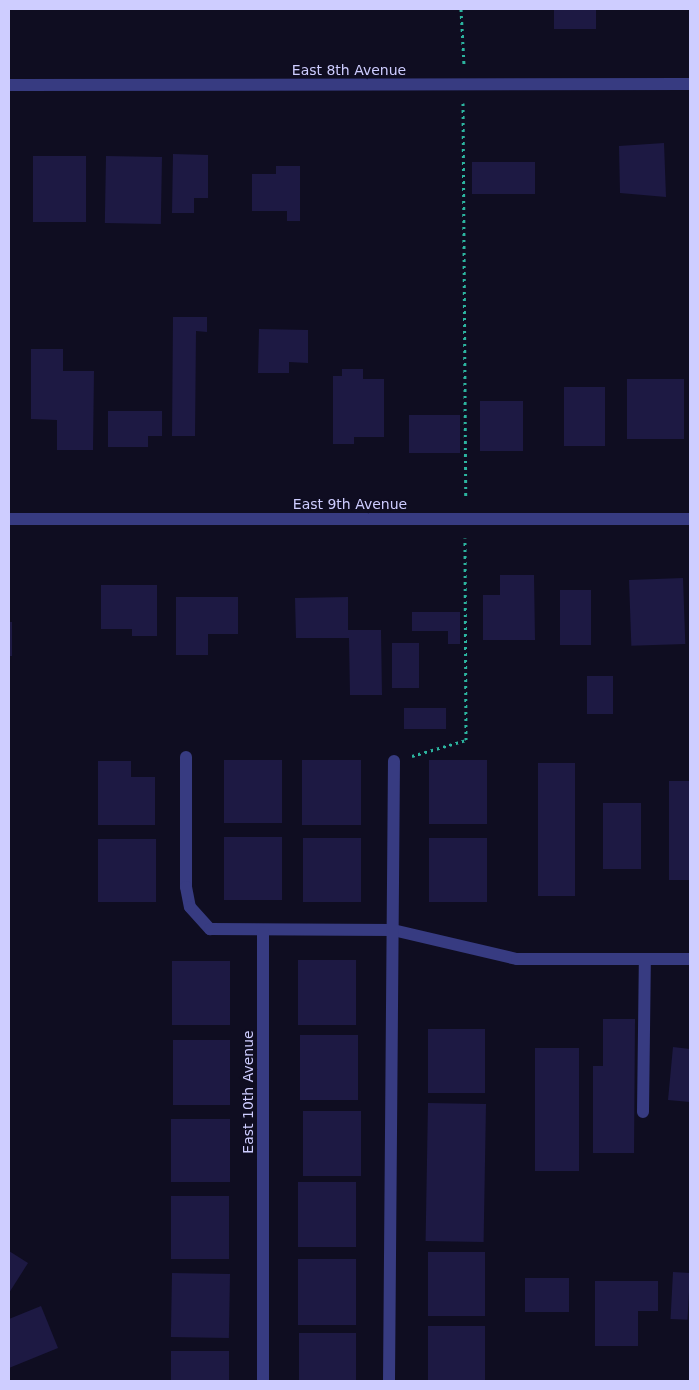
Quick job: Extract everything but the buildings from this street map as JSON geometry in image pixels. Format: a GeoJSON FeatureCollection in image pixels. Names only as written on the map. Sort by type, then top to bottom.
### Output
{"type":"FeatureCollection","features":[{"type":"Feature","properties":{"kind":"street","name":"East 8th Avenue"},"geometry":{"type":"LineString","coordinates":[[9,86],[690,84]]}},
{"type":"Feature","properties":{"kind":"street","name":"East 9th Avenue"},"geometry":{"type":"LineString","coordinates":[[9,520],[690,520]]}},
{"type":"Feature","properties":{"kind":"street"},"geometry":{"type":"LineString","coordinates":[[186,757],[186,887],[190,906],[210,929],[263,932],[393,930],[517,959],[690,959]]}},
{"type":"Feature","properties":{"kind":"street"},"geometry":{"type":"LineString","coordinates":[[389,1381],[394,761]]}},
{"type":"Feature","properties":{"kind":"street","name":"East 10th Avenue"},"geometry":{"type":"LineString","coordinates":[[263,932],[263,1381]]}},
{"type":"Feature","properties":{"kind":"street"},"geometry":{"type":"LineString","coordinates":[[643,1112],[645,959]]}},
{"type":"Feature","properties":{"kind":"path"},"geometry":{"type":"LineString","coordinates":[[394,761],[466,740],[464,84],[461,9]]}}]}
